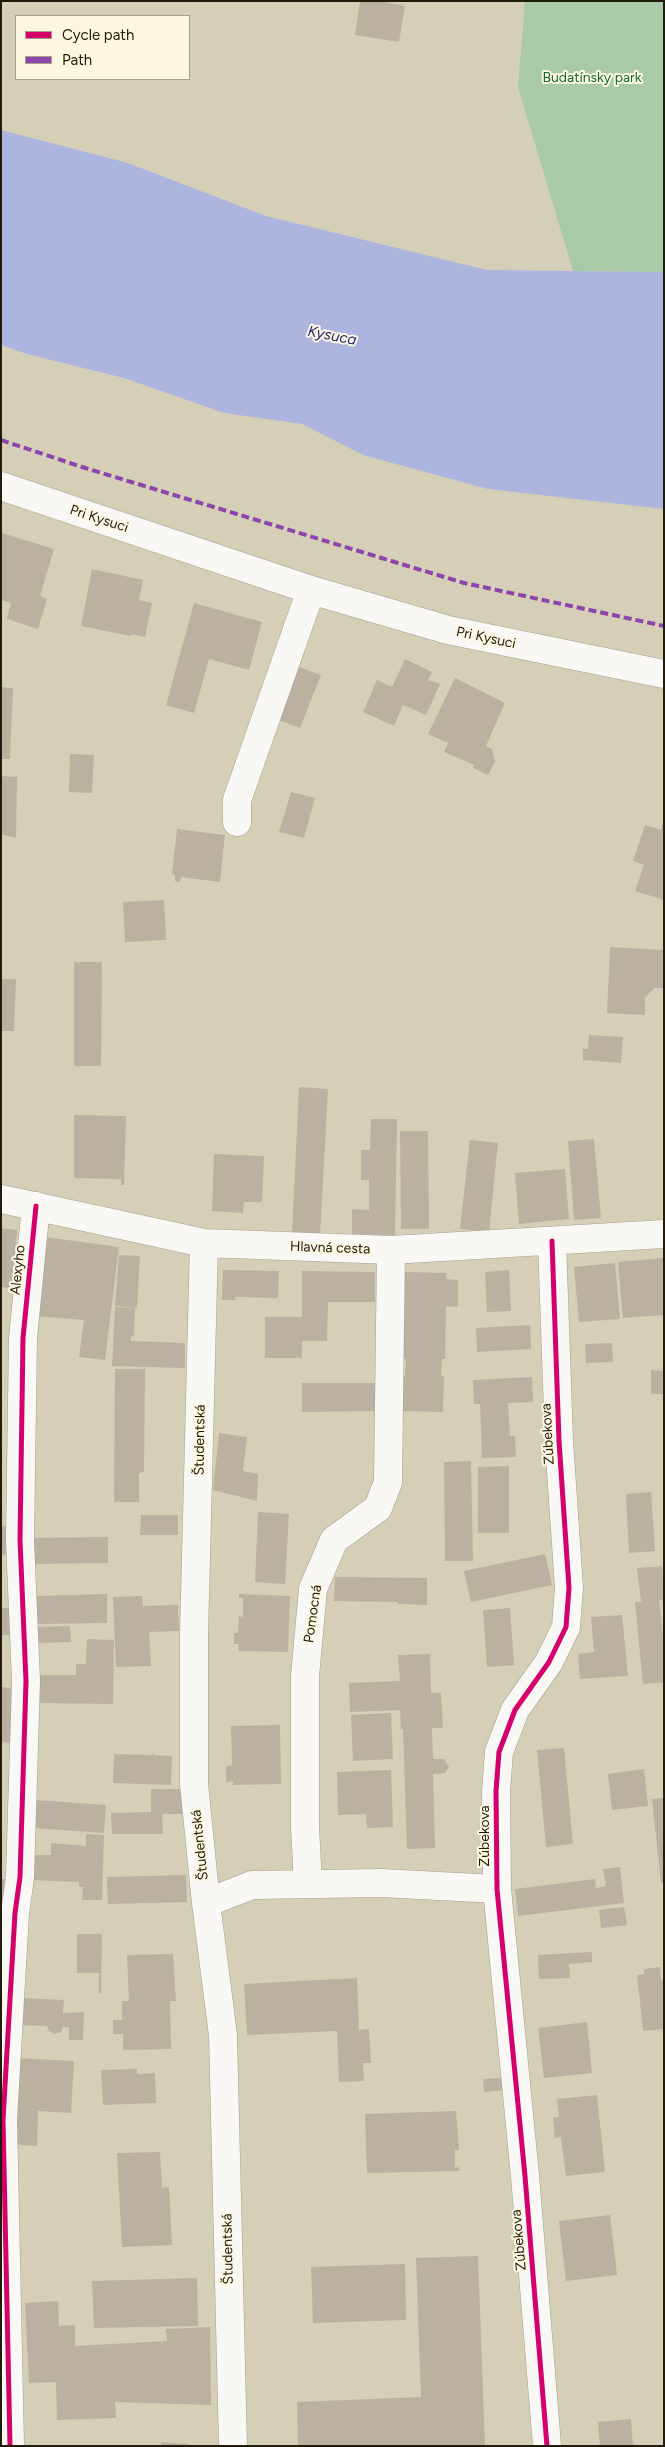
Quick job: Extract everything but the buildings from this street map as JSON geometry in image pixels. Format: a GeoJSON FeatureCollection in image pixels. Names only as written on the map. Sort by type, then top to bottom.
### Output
{"type":"FeatureCollection","features":[{"type":"Feature","properties":{"kind":"street","name":"Pri Kysuci"},"geometry":{"type":"LineString","coordinates":[[1,486],[311,590],[448,630],[664,674]]}},
{"type":"Feature","properties":{"kind":"street"},"geometry":{"type":"LineString","coordinates":[[237,822],[237,800],[311,590]]}},
{"type":"Feature","properties":{"kind":"street","name":"Hlavná cesta"},"geometry":{"type":"LineString","coordinates":[[1,1199],[204,1243],[391,1250],[664,1234]]}},
{"type":"Feature","properties":{"kind":"street","name":"Alexyho"},"geometry":{"type":"LineString","coordinates":[[10,2446],[3,2120],[15,1913],[20,1877],[26,1681],[20,1540],[23,1338],[36,1206]]}},
{"type":"Feature","properties":{"kind":"street","name":"Zúbekova"},"geometry":{"type":"LineString","coordinates":[[548,2446],[525,2176],[497,1889],[496,1791],[499,1752],[515,1710],[549,1662],[566,1627],[569,1588],[559,1441],[552,1242]]}},
{"type":"Feature","properties":{"kind":"street","name":"Študentská"},"geometry":{"type":"LineString","coordinates":[[204,1243],[194,1635],[194,1784],[206,1902],[223,2035],[233,2446]]}},
{"type":"Feature","properties":{"kind":"street","name":"Pomocná"},"geometry":{"type":"LineString","coordinates":[[308,1884],[305,1827],[305,1676],[313,1589],[334,1540],[378,1508],[388,1482],[391,1250]]}},
{"type":"Feature","properties":{"kind":"street"},"geometry":{"type":"LineString","coordinates":[[206,1902],[252,1885],[381,1883],[497,1889]]}},
{"type":"Feature","properties":{"kind":"green space","name":"Budatínsky park"},"geometry":{"type":"Polygon","coordinates":[[[525,1],[664,1],[664,272],[573,271],[518,87],[525,1]]]}},
{"type":"Feature","properties":{"kind":"water","name":"Kysuca"},"geometry":{"type":"Polygon","coordinates":[[[1,130],[128,163],[266,216],[487,270],[664,272],[664,509],[488,489],[363,455],[302,424],[224,413],[124,378],[27,354],[1,345],[1,130]]]}},
{"type":"Feature","properties":{"kind":"marked path"},"geometry":{"type":"LineString","coordinates":[[1,440],[82,467],[464,583],[664,626]]}},
{"type":"Feature","properties":{"kind":"cycle path"},"geometry":{"type":"LineString","coordinates":[[10,2446],[3,2120],[15,1913],[20,1877],[26,1681],[20,1540],[23,1338],[36,1206]]}},
{"type":"Feature","properties":{"kind":"cycle path"},"geometry":{"type":"LineString","coordinates":[[547,2446],[525,2176],[497,1889],[496,1791],[499,1752],[515,1710],[549,1662],[566,1627],[569,1588],[559,1441],[552,1241]]}}]}
